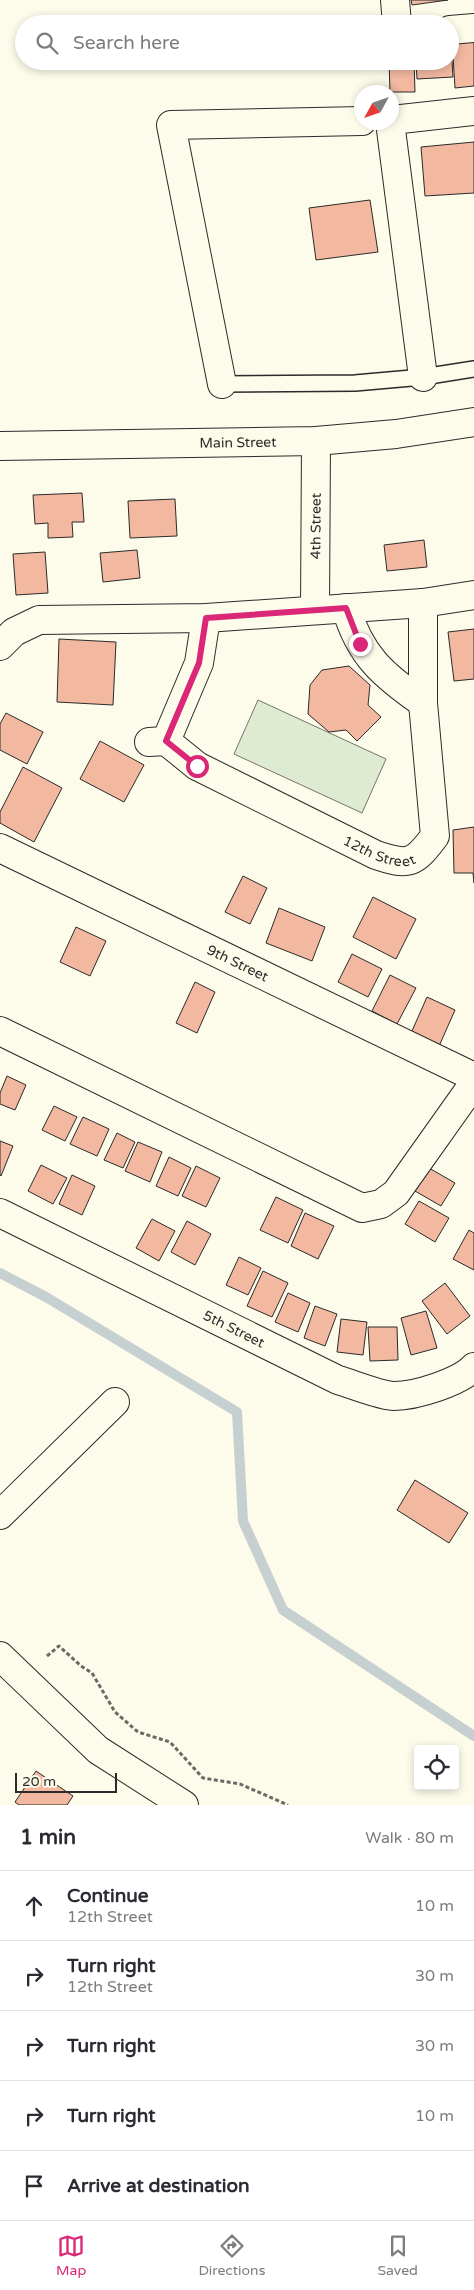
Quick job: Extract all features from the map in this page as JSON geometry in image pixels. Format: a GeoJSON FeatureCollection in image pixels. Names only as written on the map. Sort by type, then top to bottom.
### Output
{"type":"FeatureCollection","features":[{"type":"Feature","properties":{"kind":"street"},"geometry":{"type":"LineString","coordinates":[[395,0],[396,15]]}},
{"type":"Feature","properties":{"kind":"street"},"geometry":{"type":"LineString","coordinates":[[459,29],[474,28]]}},
{"type":"Feature","properties":{"kind":"street"},"geometry":{"type":"LineString","coordinates":[[399,120],[474,111]]}},
{"type":"Feature","properties":{"kind":"street"},"geometry":{"type":"LineString","coordinates":[[222,384],[170,125],[354,121]]}},
{"type":"Feature","properties":{"kind":"street"},"geometry":{"type":"LineString","coordinates":[[392,130],[423,377]]}},
{"type":"Feature","properties":{"kind":"street","name":"Main Street"},"geometry":{"type":"LineString","coordinates":[[0,446],[316,441],[396,434],[474,422]]}},
{"type":"Feature","properties":{"kind":"street","name":"4th Street"},"geometry":{"type":"LineString","coordinates":[[315,610],[316,441]]}},
{"type":"Feature","properties":{"kind":"street"},"geometry":{"type":"LineString","coordinates":[[0,646],[14,632],[39,620],[206,618],[423,603],[474,595]]}},
{"type":"Feature","properties":{"kind":"street","name":"12th Street"},"geometry":{"type":"LineString","coordinates":[[206,618],[199,663],[158,742],[197,766],[376,855],[400,863],[420,857],[434,836],[423,703],[423,603]]}},
{"type":"Feature","properties":{"kind":"street"},"geometry":{"type":"LineString","coordinates":[[346,608],[352,629],[368,657],[381,671],[423,703]]}},
{"type":"Feature","properties":{"kind":"street","name":"9th Street"},"geometry":{"type":"LineString","coordinates":[[0,848],[474,1077]]}},
{"type":"Feature","properties":{"kind":"street"},"geometry":{"type":"LineString","coordinates":[[0,1031],[362,1208],[381,1204],[396,1193],[474,1083]]}},
{"type":"Feature","properties":{"kind":"street","name":"5th Street"},"geometry":{"type":"LineString","coordinates":[[0,1213],[338,1380],[394,1396],[432,1389],[468,1373],[474,1367]]}},
{"type":"Feature","properties":{"kind":"street"},"geometry":{"type":"LineString","coordinates":[[0,1515],[114,1402]]}},
{"type":"Feature","properties":{"kind":"street"},"geometry":{"type":"LineString","coordinates":[[0,1656],[98,1750],[184,1805]]}},
{"type":"Feature","properties":{"kind":"lane"},"geometry":{"type":"LineString","coordinates":[[222,384],[355,383],[423,377],[474,369]]}},
{"type":"Feature","properties":{"kind":"path"},"geometry":{"type":"LineString","coordinates":[[22,1677],[59,1646],[80,1666],[92,1673],[115,1712],[138,1732],[170,1742],[204,1778],[240,1784],[288,1805]]}},
{"type":"Feature","properties":{"kind":"green space"},"geometry":{"type":"Polygon","coordinates":[[[258,700],[386,759],[362,813],[234,754],[258,700]]]}},
{"type":"Feature","properties":{"kind":"building"},"geometry":{"type":"Polygon","coordinates":[[[411,0],[448,0],[412,5],[411,0]]]}},
{"type":"Feature","properties":{"kind":"building"},"geometry":{"type":"Polygon","coordinates":[[[474,38],[474,86],[455,88],[454,70],[459,70],[459,39],[474,38]]]}},
{"type":"Feature","properties":{"kind":"building"},"geometry":{"type":"Polygon","coordinates":[[[389,70],[414,70],[415,92],[399,92],[399,85],[390,85],[389,70]]]}},
{"type":"Feature","properties":{"kind":"building"},"geometry":{"type":"Polygon","coordinates":[[[416,70],[453,70],[453,77],[417,79],[416,70]]]}},
{"type":"Feature","properties":{"kind":"building"},"geometry":{"type":"Polygon","coordinates":[[[474,142],[474,193],[425,196],[421,147],[474,142]]]}},
{"type":"Feature","properties":{"kind":"building"},"geometry":{"type":"Polygon","coordinates":[[[370,200],[378,252],[316,260],[309,208],[370,200]]]}},
{"type":"Feature","properties":{"kind":"building"},"geometry":{"type":"Polygon","coordinates":[[[82,493],[84,522],[72,522],[73,537],[48,538],[48,523],[35,524],[33,495],[82,493]]]}},
{"type":"Feature","properties":{"kind":"building"},"geometry":{"type":"Polygon","coordinates":[[[175,499],[177,536],[130,538],[128,501],[175,499]]]}},
{"type":"Feature","properties":{"kind":"building"},"geometry":{"type":"Polygon","coordinates":[[[424,540],[427,567],[387,571],[384,545],[424,540]]]}},
{"type":"Feature","properties":{"kind":"building"},"geometry":{"type":"Polygon","coordinates":[[[137,550],[140,578],[103,582],[100,553],[137,550]]]}},
{"type":"Feature","properties":{"kind":"building"},"geometry":{"type":"Polygon","coordinates":[[[45,552],[48,593],[16,595],[13,554],[45,552]]]}},
{"type":"Feature","properties":{"kind":"building"},"geometry":{"type":"Polygon","coordinates":[[[474,629],[474,679],[454,681],[448,632],[474,629]]]}},
{"type":"Feature","properties":{"kind":"building"},"geometry":{"type":"Polygon","coordinates":[[[59,639],[116,642],[113,705],[57,702],[59,639]]]}},
{"type":"Feature","properties":{"kind":"building"},"geometry":{"type":"Polygon","coordinates":[[[349,666],[370,685],[368,705],[381,717],[357,741],[346,730],[329,732],[308,714],[310,685],[322,670],[349,666]]]}},
{"type":"Feature","properties":{"kind":"building"},"geometry":{"type":"Polygon","coordinates":[[[6,713],[43,732],[27,764],[0,750],[0,724],[6,713]]]}},
{"type":"Feature","properties":{"kind":"building"},"geometry":{"type":"Polygon","coordinates":[[[100,741],[144,765],[124,802],[80,779],[100,741]]]}},
{"type":"Feature","properties":{"kind":"building"},"geometry":{"type":"Polygon","coordinates":[[[23,767],[62,788],[34,842],[0,823],[0,812],[23,767]]]}},
{"type":"Feature","properties":{"kind":"building"},"geometry":{"type":"Polygon","coordinates":[[[474,827],[474,883],[473,873],[454,873],[453,830],[474,827]]]}},
{"type":"Feature","properties":{"kind":"building"},"geometry":{"type":"Polygon","coordinates":[[[243,876],[267,888],[250,924],[225,912],[243,876]]]}},
{"type":"Feature","properties":{"kind":"building"},"geometry":{"type":"Polygon","coordinates":[[[373,897],[416,919],[396,959],[353,937],[373,897]]]}},
{"type":"Feature","properties":{"kind":"building"},"geometry":{"type":"Polygon","coordinates":[[[279,908],[325,927],[312,961],[266,943],[279,908]]]}},
{"type":"Feature","properties":{"kind":"building"},"geometry":{"type":"Polygon","coordinates":[[[76,927],[106,941],[90,976],[60,962],[76,927]]]}},
{"type":"Feature","properties":{"kind":"building"},"geometry":{"type":"Polygon","coordinates":[[[352,954],[382,969],[368,997],[338,982],[352,954]]]}},
{"type":"Feature","properties":{"kind":"building"},"geometry":{"type":"Polygon","coordinates":[[[390,975],[416,988],[397,1024],[372,1011],[390,975]]]}},
{"type":"Feature","properties":{"kind":"building"},"geometry":{"type":"Polygon","coordinates":[[[195,982],[215,992],[197,1033],[176,1023],[195,982]]]}},
{"type":"Feature","properties":{"kind":"building"},"geometry":{"type":"Polygon","coordinates":[[[427,997],[455,1010],[436,1053],[408,1040],[427,997]]]}},
{"type":"Feature","properties":{"kind":"building"},"geometry":{"type":"Polygon","coordinates":[[[7,1076],[26,1085],[15,1110],[0,1104],[0,1093],[7,1076]]]}},
{"type":"Feature","properties":{"kind":"building"},"geometry":{"type":"Polygon","coordinates":[[[54,1106],[77,1117],[65,1141],[42,1130],[54,1106]]]}},
{"type":"Feature","properties":{"kind":"building"},"geometry":{"type":"Polygon","coordinates":[[[83,1117],[109,1129],[97,1156],[70,1144],[83,1117]]]}},
{"type":"Feature","properties":{"kind":"building"},"geometry":{"type":"Polygon","coordinates":[[[117,1133],[135,1142],[123,1168],[104,1160],[117,1133]]]}},
{"type":"Feature","properties":{"kind":"building"},"geometry":{"type":"Polygon","coordinates":[[[0,1141],[13,1146],[1,1176],[0,1175],[0,1141]]]}},
{"type":"Feature","properties":{"kind":"building"},"geometry":{"type":"Polygon","coordinates":[[[138,1142],[162,1152],[150,1182],[125,1171],[138,1142]]]}},
{"type":"Feature","properties":{"kind":"building"},"geometry":{"type":"Polygon","coordinates":[[[169,1157],[191,1168],[178,1196],[156,1186],[169,1157]]]}},
{"type":"Feature","properties":{"kind":"building"},"geometry":{"type":"Polygon","coordinates":[[[41,1165],[67,1178],[53,1204],[28,1191],[41,1165]]]}},
{"type":"Feature","properties":{"kind":"building"},"geometry":{"type":"Polygon","coordinates":[[[196,1166],[220,1178],[206,1207],[182,1196],[196,1166]]]}},
{"type":"Feature","properties":{"kind":"building"},"geometry":{"type":"Polygon","coordinates":[[[429,1168],[455,1183],[441,1206],[415,1191],[429,1168]]]}},
{"type":"Feature","properties":{"kind":"building"},"geometry":{"type":"Polygon","coordinates":[[[72,1175],[95,1186],[82,1215],[59,1204],[72,1175]]]}},
{"type":"Feature","properties":{"kind":"building"},"geometry":{"type":"Polygon","coordinates":[[[276,1197],[303,1210],[288,1243],[260,1230],[276,1197]]]}},
{"type":"Feature","properties":{"kind":"building"},"geometry":{"type":"Polygon","coordinates":[[[419,1201],[449,1218],[435,1242],[405,1224],[419,1201]]]}},
{"type":"Feature","properties":{"kind":"building"},"geometry":{"type":"Polygon","coordinates":[[[305,1213],[334,1226],[318,1259],[291,1246],[305,1213]]]}},
{"type":"Feature","properties":{"kind":"building"},"geometry":{"type":"Polygon","coordinates":[[[152,1219],[175,1231],[159,1261],[136,1248],[152,1219]]]}},
{"type":"Feature","properties":{"kind":"building"},"geometry":{"type":"Polygon","coordinates":[[[187,1221],[211,1234],[195,1265],[171,1252],[187,1221]]]}},
{"type":"Feature","properties":{"kind":"building"},"geometry":{"type":"Polygon","coordinates":[[[469,1230],[474,1233],[474,1270],[453,1259],[469,1230]]]}},
{"type":"Feature","properties":{"kind":"building"},"geometry":{"type":"Polygon","coordinates":[[[239,1257],[261,1268],[248,1295],[226,1285],[239,1257]]]}},
{"type":"Feature","properties":{"kind":"building"},"geometry":{"type":"Polygon","coordinates":[[[263,1271],[288,1283],[272,1317],[247,1306],[263,1271]]]}},
{"type":"Feature","properties":{"kind":"building"},"geometry":{"type":"Polygon","coordinates":[[[445,1283],[470,1316],[447,1334],[422,1301],[445,1283]]]}},
{"type":"Feature","properties":{"kind":"building"},"geometry":{"type":"Polygon","coordinates":[[[288,1293],[310,1303],[298,1332],[275,1322],[288,1293]]]}},
{"type":"Feature","properties":{"kind":"building"},"geometry":{"type":"Polygon","coordinates":[[[315,1306],[337,1314],[325,1346],[304,1338],[315,1306]]]}},
{"type":"Feature","properties":{"kind":"building"},"geometry":{"type":"Polygon","coordinates":[[[426,1311],[437,1348],[411,1355],[401,1318],[426,1311]]]}},
{"type":"Feature","properties":{"kind":"building"},"geometry":{"type":"Polygon","coordinates":[[[341,1319],[367,1322],[363,1355],[337,1352],[341,1319]]]}},
{"type":"Feature","properties":{"kind":"building"},"geometry":{"type":"Polygon","coordinates":[[[368,1327],[397,1327],[398,1360],[370,1361],[368,1327]]]}},
{"type":"Feature","properties":{"kind":"building"},"geometry":{"type":"Polygon","coordinates":[[[415,1480],[468,1513],[449,1543],[397,1510],[415,1480]]]}},
{"type":"Feature","properties":{"kind":"building"},"geometry":{"type":"Polygon","coordinates":[[[36,1771],[73,1796],[67,1805],[19,1805],[15,1802],[36,1771]]]}},
{"type":"Feature","properties":{"kind":"waterway"},"geometry":{"type":"LineString","coordinates":[[0,1273],[46,1297],[237,1412],[243,1521],[283,1610],[474,1736]]}},
{"type":"Feature","properties":{"kind":"route"},"geometry":{"type":"LineString","coordinates":[[197,766],[166,741],[199,663],[206,618],[346,608],[352,629],[360,644]]}}]}
